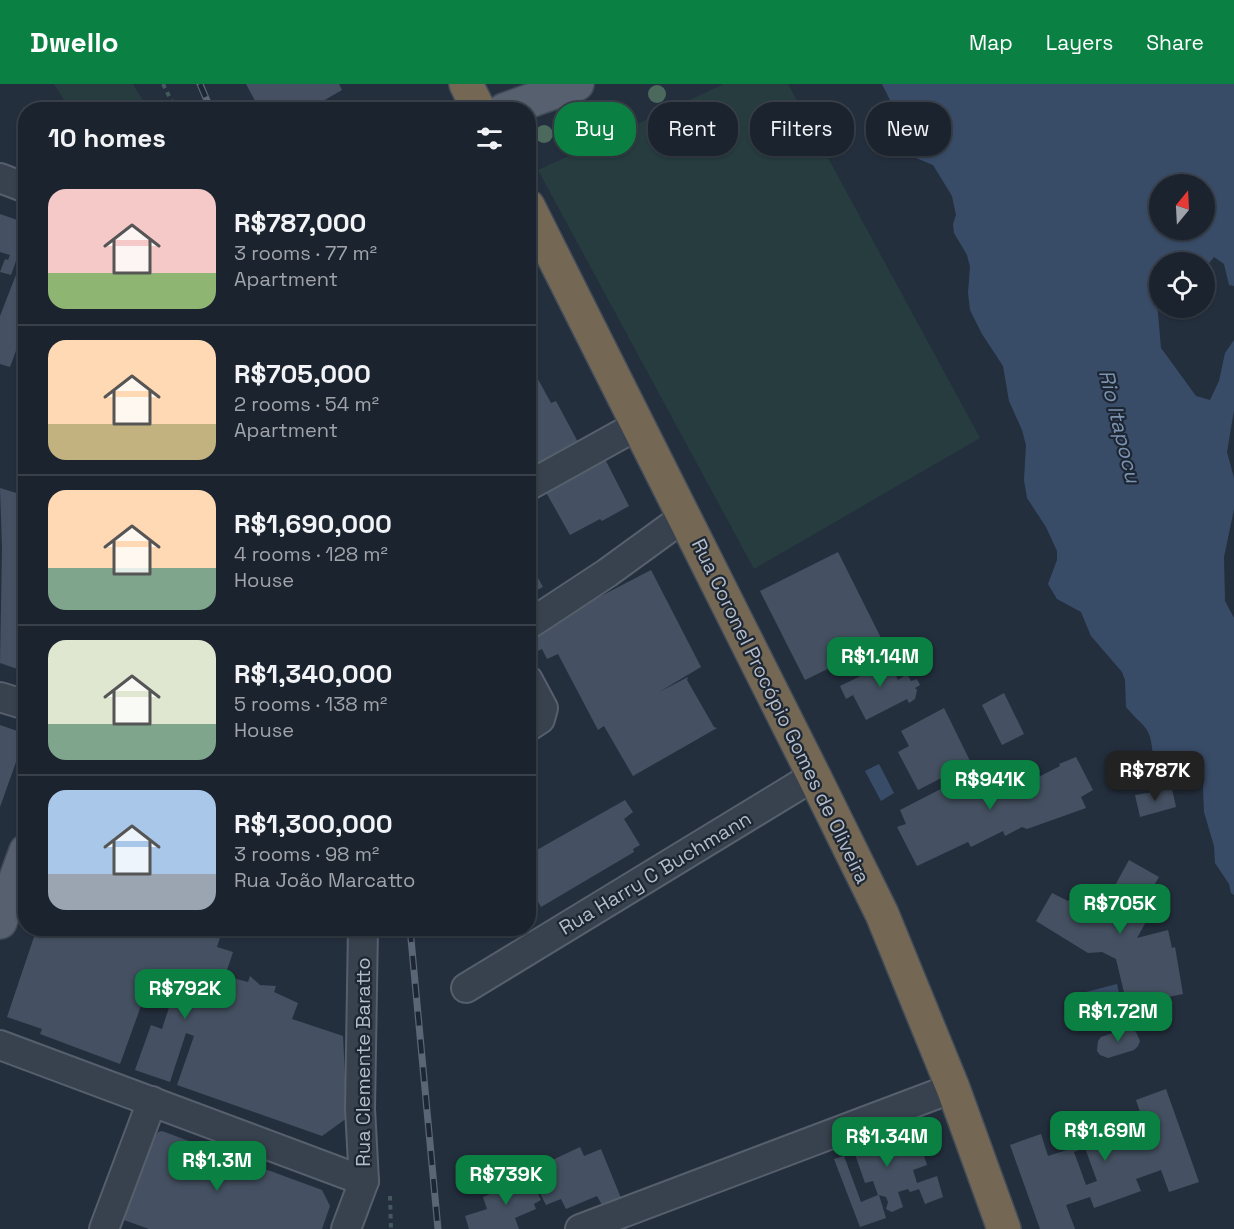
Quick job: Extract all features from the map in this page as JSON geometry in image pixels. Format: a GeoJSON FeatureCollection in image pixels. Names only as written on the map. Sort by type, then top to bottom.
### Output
{"type":"FeatureCollection","features":[{"type":"Feature","properties":{"kind":"highway"},"geometry":{"type":"LineString","coordinates":[[466,84],[475,102]]}},
{"type":"Feature","properties":{"kind":"highway","name":"Rua Coronel Procópio Gomes de Oliveira"},"geometry":{"type":"LineString","coordinates":[[536,223],[882,914],[953,1088],[1004,1229]]}},
{"type":"Feature","properties":{"kind":"main road"},"geometry":{"type":"LineString","coordinates":[[526,102],[577,84]]}},
{"type":"Feature","properties":{"kind":"main road"},"geometry":{"type":"LineString","coordinates":[[0,922],[18,873]]}},
{"type":"Feature","properties":{"kind":"street"},"geometry":{"type":"LineString","coordinates":[[0,178],[18,185]]}},
{"type":"Feature","properties":{"kind":"street"},"geometry":{"type":"LineString","coordinates":[[536,482],[638,425]]}},
{"type":"Feature","properties":{"kind":"street"},"geometry":{"type":"LineString","coordinates":[[536,620],[607,573],[684,517]]}},
{"type":"Feature","properties":{"kind":"street"},"geometry":{"type":"LineString","coordinates":[[536,695],[543,708],[540,719],[536,722]]}},
{"type":"Feature","properties":{"kind":"street"},"geometry":{"type":"LineString","coordinates":[[0,697],[18,703]]}},
{"type":"Feature","properties":{"kind":"street","name":"Rua Harry C Buchmann"},"geometry":{"type":"LineString","coordinates":[[466,988],[814,776]]}},
{"type":"Feature","properties":{"kind":"street","name":"Rua Clemente Baratto"},"geometry":{"type":"LineString","coordinates":[[346,1229],[364,1181],[360,1109],[363,936]]}},
{"type":"Feature","properties":{"kind":"street"},"geometry":{"type":"LineString","coordinates":[[0,1045],[364,1181]]}},
{"type":"Feature","properties":{"kind":"street"},"geometry":{"type":"LineString","coordinates":[[580,1229],[953,1088]]}},
{"type":"Feature","properties":{"kind":"street"},"geometry":{"type":"LineString","coordinates":[[104,1229],[153,1101]]}},
{"type":"Feature","properties":{"kind":"path"},"geometry":{"type":"LineString","coordinates":[[163,84],[172,102]]}},
{"type":"Feature","properties":{"kind":"green space"},"geometry":{"type":"Polygon","coordinates":[[[54,84],[133,84],[144,102],[66,102],[54,84]]]}},
{"type":"Feature","properties":{"kind":"green space"},"geometry":{"type":"Polygon","coordinates":[[[724,84],[788,84],[798,102],[750,102],[750,156],[827,156],[980,438],[754,569],[538,170],[568,156],[636,156],[636,125],[648,119],[648,156],[738,156],[738,102],[685,102],[724,84]]]}},
{"type":"Feature","properties":{"kind":"water","name":"Rio Itapocu"},"geometry":{"type":"Polygon","coordinates":[[[882,84],[1234,84],[1234,286],[1229,285],[1224,264],[1215,258],[1215,252],[1149,252],[1149,318],[1158,318],[1161,348],[1196,396],[1210,400],[1219,381],[1225,353],[1234,340],[1234,410],[1227,452],[1234,478],[1234,509],[1224,557],[1225,601],[1234,618],[1234,895],[1215,863],[1214,846],[1204,812],[1204,776],[1201,769],[1194,763],[1185,762],[1167,766],[1153,757],[1146,728],[1126,707],[1125,680],[1122,672],[1091,636],[1081,612],[1057,599],[1048,584],[1057,560],[1057,551],[1046,527],[1027,498],[1024,480],[1026,445],[1009,401],[1003,366],[982,334],[970,310],[968,293],[970,267],[967,255],[954,233],[953,224],[956,215],[952,196],[933,165],[913,156],[951,156],[951,102],[891,102],[882,84]]]}},
{"type":"Feature","properties":{"kind":"water"},"geometry":{"type":"Polygon","coordinates":[[[879,764],[894,793],[881,801],[865,771],[879,764]]]}},
{"type":"Feature","properties":{"kind":"water"},"geometry":{"type":"Polygon","coordinates":[[[1117,984],[1121,1002],[1090,1009],[1086,992],[1117,984]]]}},
{"type":"Feature","properties":{"kind":"building"},"geometry":{"type":"Polygon","coordinates":[[[246,84],[339,84],[342,90],[324,102],[256,102],[246,84]]]}},
{"type":"Feature","properties":{"kind":"building"},"geometry":{"type":"Polygon","coordinates":[[[0,214],[18,220],[18,255],[11,275],[0,272],[5,259],[8,260],[10,255],[0,252],[0,214]]]}},
{"type":"Feature","properties":{"kind":"building"},"geometry":{"type":"Polygon","coordinates":[[[18,270],[18,345],[10,367],[0,364],[0,316],[18,270]]]}},
{"type":"Feature","properties":{"kind":"building"},"geometry":{"type":"Polygon","coordinates":[[[536,376],[551,403],[556,401],[579,444],[536,467],[536,376]]]}},
{"type":"Feature","properties":{"kind":"building"},"geometry":{"type":"Polygon","coordinates":[[[604,457],[629,506],[570,535],[543,487],[604,457]]]}},
{"type":"Feature","properties":{"kind":"building"},"geometry":{"type":"Polygon","coordinates":[[[0,488],[18,494],[18,669],[0,663],[2,548],[0,488]]]}},
{"type":"Feature","properties":{"kind":"building"},"geometry":{"type":"Polygon","coordinates":[[[838,552],[883,642],[805,680],[760,591],[838,552]]]}},
{"type":"Feature","properties":{"kind":"building"},"geometry":{"type":"Polygon","coordinates":[[[651,570],[701,667],[659,692],[688,677],[687,680],[714,727],[717,728],[633,776],[604,726],[598,730],[558,654],[547,659],[542,649],[536,652],[536,630],[651,570]]]}},
{"type":"Feature","properties":{"kind":"building"},"geometry":{"type":"Polygon","coordinates":[[[536,574],[543,587],[536,591],[536,574]]]}},
{"type":"Feature","properties":{"kind":"building"},"geometry":{"type":"Polygon","coordinates":[[[882,651],[898,680],[907,674],[911,681],[917,679],[920,685],[915,688],[917,690],[915,699],[909,703],[907,699],[866,720],[853,695],[846,699],[840,686],[869,672],[865,660],[882,651]]]}},
{"type":"Feature","properties":{"kind":"building"},"geometry":{"type":"Polygon","coordinates":[[[1004,693],[1024,734],[1002,745],[982,705],[1004,693]]]}},
{"type":"Feature","properties":{"kind":"building"},"geometry":{"type":"Polygon","coordinates":[[[944,708],[971,763],[918,790],[898,752],[909,746],[901,731],[944,708]]]}},
{"type":"Feature","properties":{"kind":"building"},"geometry":{"type":"Polygon","coordinates":[[[0,725],[18,731],[18,756],[0,807],[0,725]]]}},
{"type":"Feature","properties":{"kind":"building"},"geometry":{"type":"Polygon","coordinates":[[[1076,757],[1093,790],[1081,797],[1086,808],[1027,829],[1022,827],[1005,836],[1003,831],[971,847],[968,842],[917,866],[897,827],[906,824],[900,810],[962,778],[971,798],[1006,781],[1011,791],[1076,757]]]}},
{"type":"Feature","properties":{"kind":"building"},"geometry":{"type":"Polygon","coordinates":[[[1172,789],[1176,807],[1140,817],[1135,795],[1172,789]]]}},
{"type":"Feature","properties":{"kind":"building"},"geometry":{"type":"Polygon","coordinates":[[[625,800],[633,812],[624,819],[640,845],[633,849],[634,852],[541,907],[536,898],[536,850],[625,800]]]}},
{"type":"Feature","properties":{"kind":"building"},"geometry":{"type":"Polygon","coordinates":[[[1129,860],[1159,877],[1137,914],[1147,920],[1137,938],[1168,930],[1172,948],[1175,947],[1183,994],[1127,1005],[1116,959],[1102,952],[1088,953],[1036,921],[1052,893],[1068,901],[1078,886],[1108,904],[1115,892],[1113,889],[1129,860]]]}},
{"type":"Feature","properties":{"kind":"building"},"geometry":{"type":"Polygon","coordinates":[[[34,936],[220,936],[217,947],[233,952],[225,976],[248,982],[250,976],[260,985],[276,986],[274,992],[298,1003],[292,1019],[343,1036],[347,1118],[322,1136],[177,1085],[194,1036],[186,1033],[170,1082],[135,1070],[151,1025],[162,1029],[175,989],[199,998],[207,975],[198,973],[194,984],[154,970],[120,1064],[40,1034],[42,1029],[7,1017],[34,936]]]}},
{"type":"Feature","properties":{"kind":"building"},"geometry":{"type":"Polygon","coordinates":[[[1124,1029],[1136,1032],[1140,1041],[1138,1046],[1134,1050],[1108,1058],[1100,1055],[1097,1051],[1101,1037],[1124,1029]]]}},
{"type":"Feature","properties":{"kind":"building"},"geometry":{"type":"Polygon","coordinates":[[[1166,1089],[1199,1182],[1169,1192],[1161,1170],[1136,1179],[1141,1191],[1094,1208],[1090,1197],[1066,1205],[1075,1229],[1040,1229],[1010,1145],[1041,1134],[1048,1156],[1073,1148],[1068,1136],[1099,1125],[1096,1117],[1113,1111],[1119,1130],[1143,1121],[1136,1100],[1166,1089]],[[1085,1148],[1074,1152],[1086,1185],[1097,1181],[1085,1148]]]}},
{"type":"Feature","properties":{"kind":"building"},"geometry":{"type":"Polygon","coordinates":[[[907,1115],[913,1131],[923,1128],[927,1138],[919,1140],[927,1165],[913,1170],[917,1183],[937,1176],[943,1197],[925,1204],[919,1189],[910,1192],[908,1189],[898,1192],[903,1207],[892,1212],[886,1209],[888,1202],[886,1197],[879,1195],[886,1218],[860,1227],[834,1159],[844,1156],[861,1202],[878,1195],[873,1181],[865,1183],[849,1137],[907,1115]]]}},
{"type":"Feature","properties":{"kind":"building"},"geometry":{"type":"Polygon","coordinates":[[[162,1131],[322,1190],[330,1206],[322,1229],[149,1229],[121,1219],[153,1134],[156,1135],[162,1131]]]}},
{"type":"Feature","properties":{"kind":"building"},"geometry":{"type":"Polygon","coordinates":[[[580,1147],[584,1156],[601,1149],[621,1198],[602,1205],[597,1196],[566,1209],[561,1199],[546,1205],[529,1171],[580,1147]]]}},
{"type":"Feature","properties":{"kind":"building"},"geometry":{"type":"Polygon","coordinates":[[[528,1173],[541,1200],[534,1204],[536,1209],[515,1218],[519,1229],[469,1229],[465,1216],[487,1209],[483,1197],[502,1189],[500,1186],[528,1173]]]}},
{"type":"Feature","properties":{"kind":"railway"},"geometry":{"type":"LineString","coordinates":[[200,84],[208,102]]}},
{"type":"Feature","properties":{"kind":"railway"},"geometry":{"type":"LineString","coordinates":[[411,936],[438,1229]]}}]}
